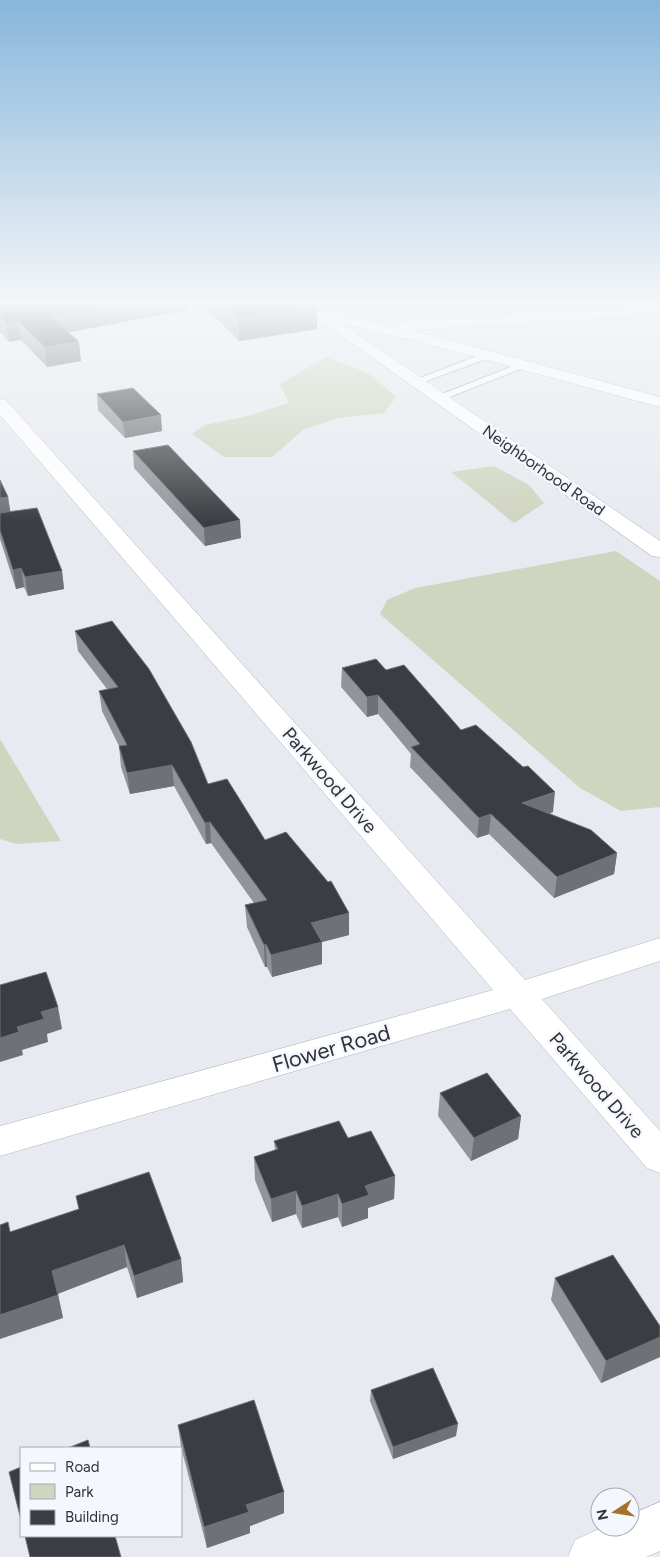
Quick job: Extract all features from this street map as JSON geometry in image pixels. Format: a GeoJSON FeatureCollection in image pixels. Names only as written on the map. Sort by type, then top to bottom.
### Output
{"type":"FeatureCollection","features":[{"type":"Feature","properties":{"kind":"street","name":"Neighborhood Road"},"geometry":{"type":"LineString","coordinates":[[411,377],[660,551]]}},
{"type":"Feature","properties":{"kind":"street"},"geometry":{"type":"LineString","coordinates":[[565,377],[660,402]]}},
{"type":"Feature","properties":{"kind":"street"},"geometry":{"type":"LineString","coordinates":[[632,395],[660,393]]}},
{"type":"Feature","properties":{"kind":"street","name":"Parkwood Drive"},"geometry":{"type":"LineString","coordinates":[[0,404],[660,1157]]}},
{"type":"Feature","properties":{"kind":"street","name":"Flower Road"},"geometry":{"type":"LineString","coordinates":[[0,1141],[518,995],[660,949]]}},
{"type":"Feature","properties":{"kind":"street"},"geometry":{"type":"LineString","coordinates":[[592,1557],[660,1526]]}},
{"type":"Feature","properties":{"kind":"lane"},"geometry":{"type":"LineString","coordinates":[[417,381],[429,377]]}},
{"type":"Feature","properties":{"kind":"lane"},"geometry":{"type":"LineString","coordinates":[[481,377],[489,379]]}},
{"type":"Feature","properties":{"kind":"lane"},"geometry":{"type":"LineString","coordinates":[[440,397],[495,377]]}},
{"type":"Feature","properties":{"kind":"green space"},"geometry":{"type":"Polygon","coordinates":[[[293,377],[372,377],[396,397],[384,413],[338,418],[303,430],[272,457],[224,457],[192,434],[204,425],[248,416],[289,403],[280,384],[293,377]]]}},
{"type":"Feature","properties":{"kind":"green space"},"geometry":{"type":"Polygon","coordinates":[[[494,466],[529,485],[544,503],[514,523],[451,472],[494,466]]]}},
{"type":"Feature","properties":{"kind":"green space"},"geometry":{"type":"Polygon","coordinates":[[[616,551],[660,581],[660,807],[621,811],[580,788],[380,614],[387,600],[415,588],[616,551]]]}},
{"type":"Feature","properties":{"kind":"green space"},"geometry":{"type":"Polygon","coordinates":[[[0,739],[61,841],[17,844],[0,839],[0,739]]]}},
{"type":"Feature","properties":{"kind":"building"},"geometry":{"type":"Polygon","coordinates":[[[133,388],[161,415],[123,422],[97,394],[133,388]]]}},
{"type":"Feature","properties":{"kind":"building"},"geometry":{"type":"Polygon","coordinates":[[[168,445],[240,520],[204,528],[133,451],[168,445]]]}},
{"type":"Feature","properties":{"kind":"building"},"geometry":{"type":"Polygon","coordinates":[[[0,480],[8,497],[0,498],[0,480]]]}},
{"type":"Feature","properties":{"kind":"building"},"geometry":{"type":"Polygon","coordinates":[[[37,508],[62,571],[25,577],[21,568],[13,570],[0,530],[0,513],[37,508]]]}},
{"type":"Feature","properties":{"kind":"building"},"geometry":{"type":"Polygon","coordinates":[[[112,621],[149,669],[191,742],[208,784],[227,779],[265,840],[286,832],[328,882],[331,881],[349,913],[311,923],[322,942],[271,955],[266,944],[264,945],[245,905],[267,900],[210,822],[205,823],[172,765],[127,773],[119,746],[127,745],[99,691],[118,687],[75,631],[112,621]]]}},
{"type":"Feature","properties":{"kind":"building"},"geometry":{"type":"Polygon","coordinates":[[[376,659],[386,670],[404,665],[461,730],[476,725],[523,767],[528,766],[555,792],[522,803],[591,830],[617,853],[557,877],[491,814],[479,818],[411,747],[420,744],[378,695],[367,697],[342,668],[376,659]]]}},
{"type":"Feature","properties":{"kind":"building"},"geometry":{"type":"Polygon","coordinates":[[[46,972],[58,1007],[41,1012],[44,1019],[17,1027],[19,1032],[0,1038],[0,985],[46,972]]]}},
{"type":"Feature","properties":{"kind":"building"},"geometry":{"type":"Polygon","coordinates":[[[487,1073],[521,1116],[474,1138],[440,1093],[487,1073]]]}},
{"type":"Feature","properties":{"kind":"building"},"geometry":{"type":"Polygon","coordinates":[[[339,1121],[348,1138],[371,1131],[395,1176],[365,1186],[369,1195],[342,1204],[338,1194],[302,1206],[296,1191],[271,1199],[254,1157],[278,1149],[274,1141],[339,1121]]]}},
{"type":"Feature","properties":{"kind":"building"},"geometry":{"type":"Polygon","coordinates":[[[149,1172],[181,1259],[134,1276],[124,1245],[52,1271],[58,1295],[0,1315],[0,1225],[8,1222],[10,1232],[79,1209],[76,1196],[149,1172]]]}},
{"type":"Feature","properties":{"kind":"building"},"geometry":{"type":"Polygon","coordinates":[[[613,1255],[660,1326],[660,1337],[606,1361],[555,1278],[613,1255]]]}},
{"type":"Feature","properties":{"kind":"building"},"geometry":{"type":"Polygon","coordinates":[[[433,1368],[458,1424],[393,1447],[371,1390],[433,1368]]]}},
{"type":"Feature","properties":{"kind":"building"},"geometry":{"type":"Polygon","coordinates":[[[254,1400],[284,1492],[246,1505],[249,1512],[204,1527],[178,1425],[254,1400]]]}},
{"type":"Feature","properties":{"kind":"building"},"geometry":{"type":"Polygon","coordinates":[[[88,1440],[90,1447],[70,1447],[88,1440]]]}},
{"type":"Feature","properties":{"kind":"building"},"geometry":{"type":"Polygon","coordinates":[[[20,1467],[20,1516],[9,1472],[20,1467]]]}},
{"type":"Feature","properties":{"kind":"building"},"geometry":{"type":"Polygon","coordinates":[[[25,1537],[115,1537],[121,1557],[30,1557],[25,1537]]]}}]}
